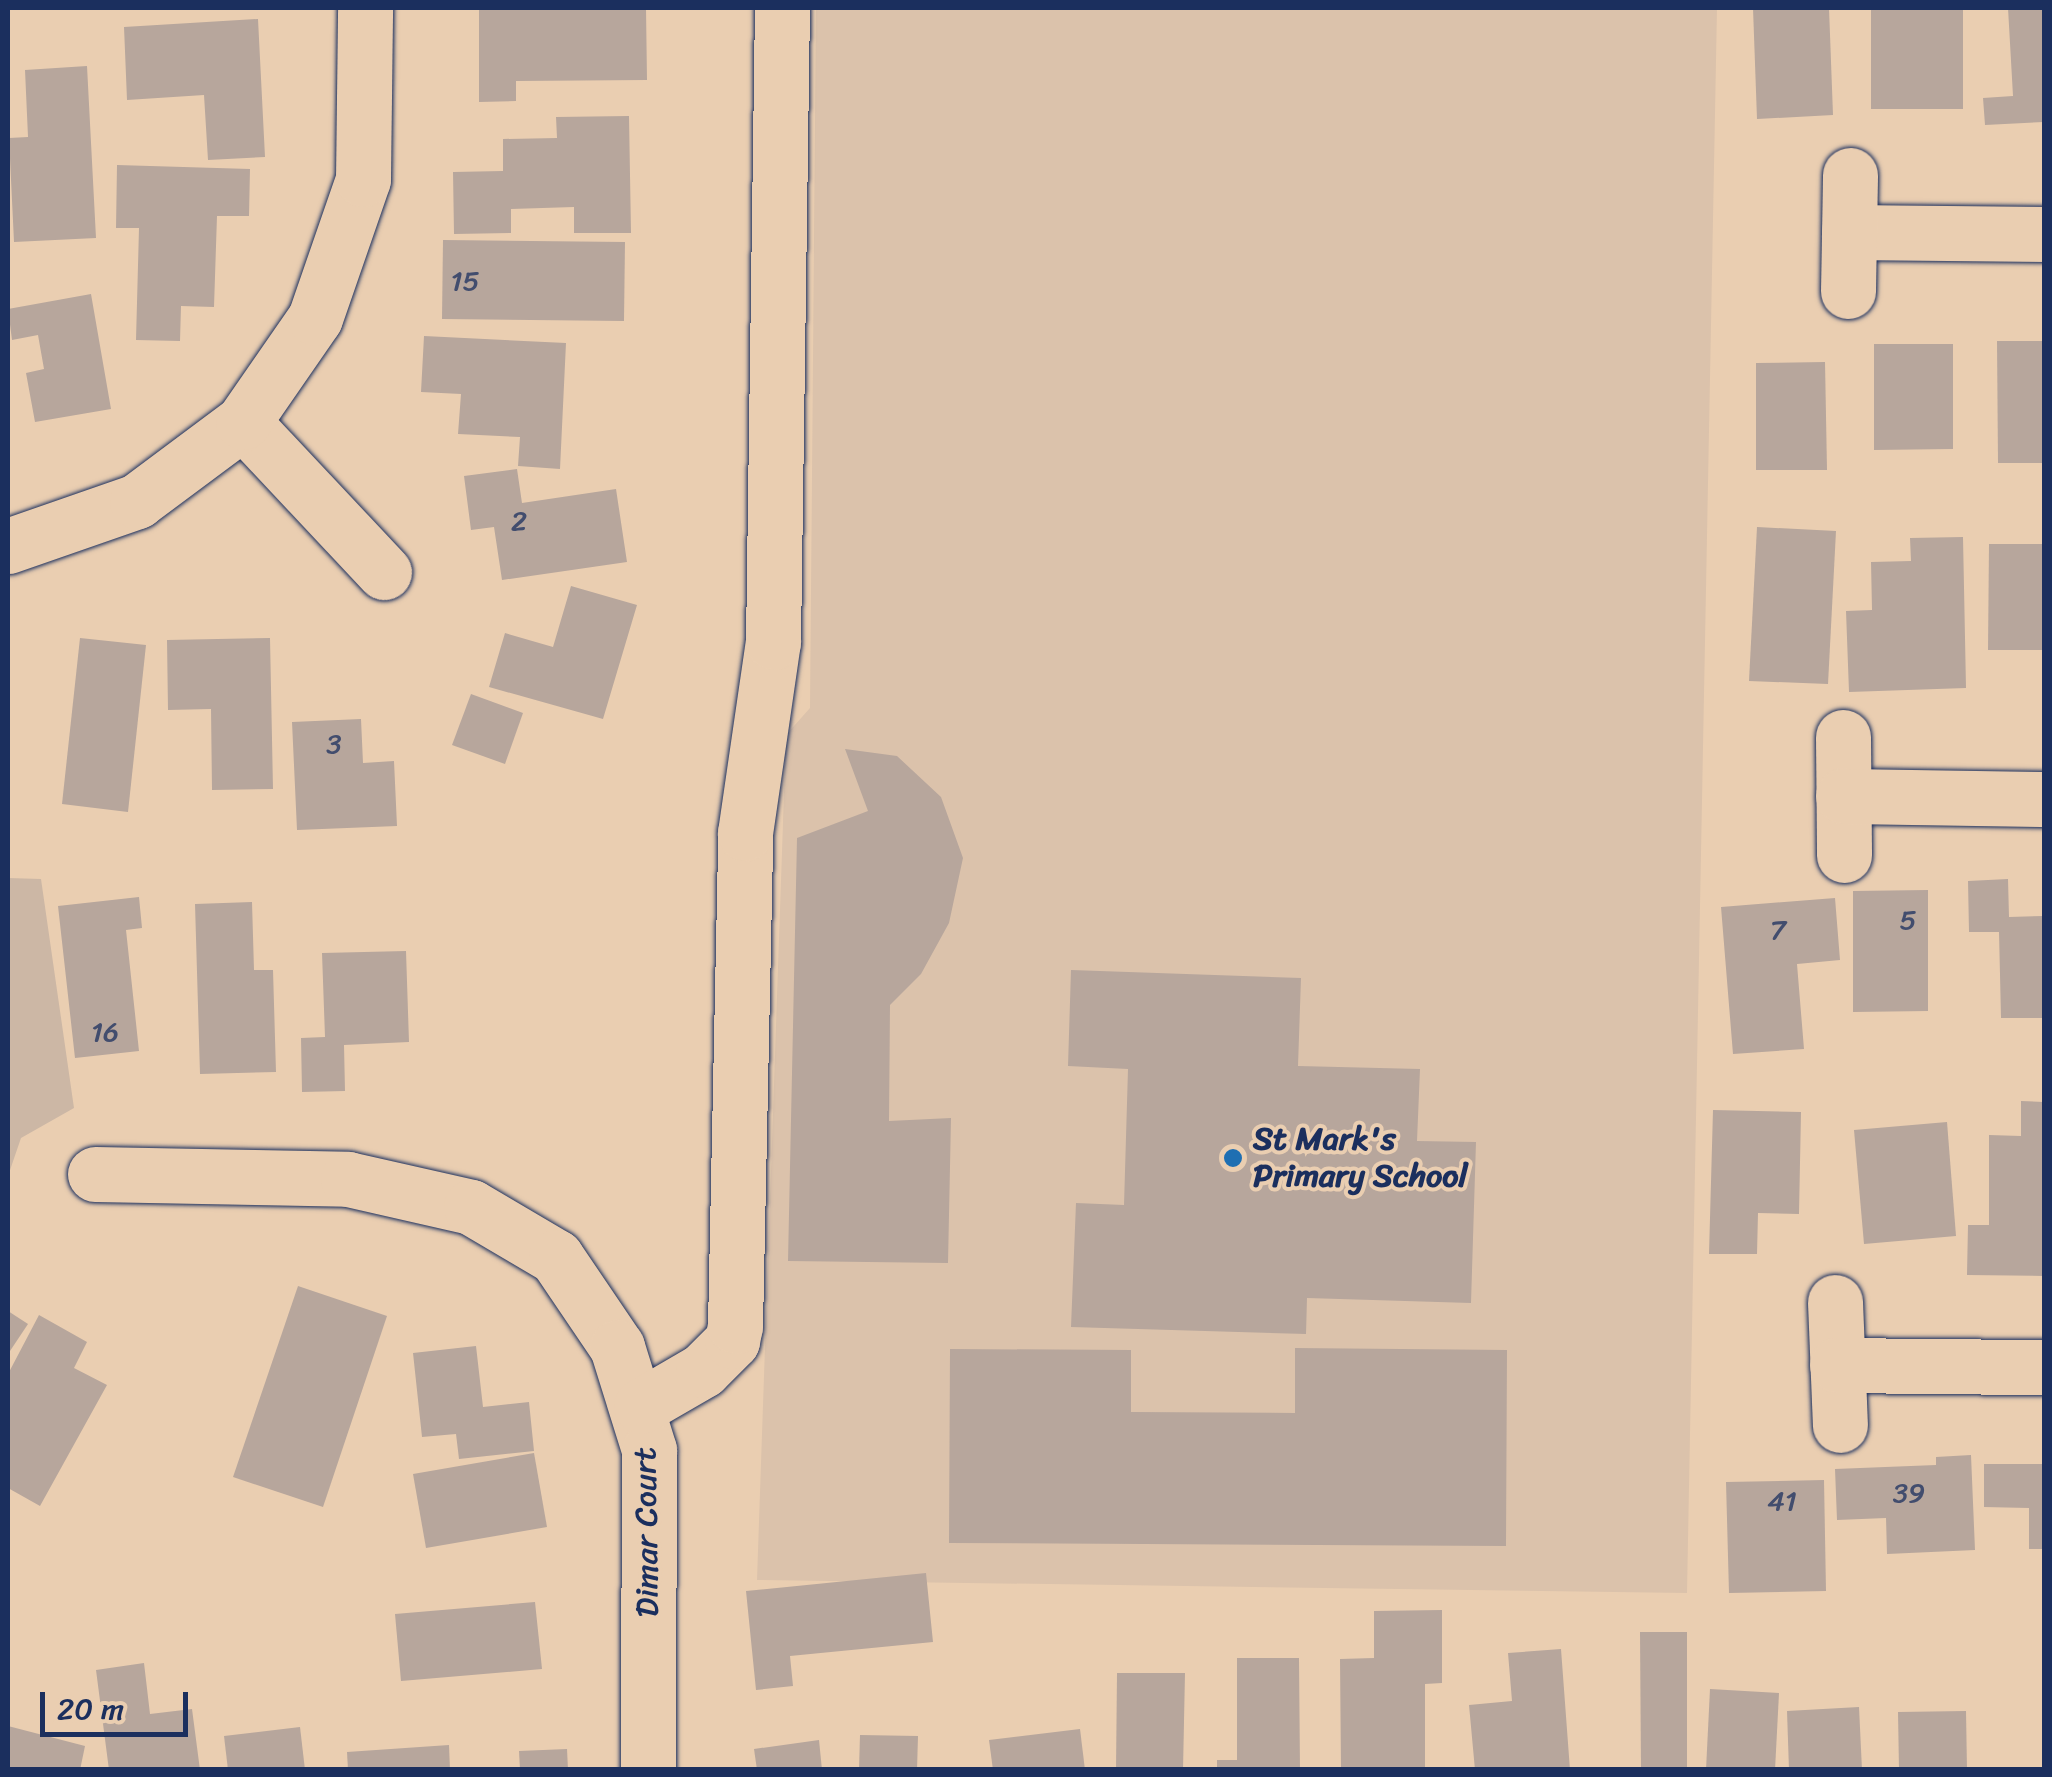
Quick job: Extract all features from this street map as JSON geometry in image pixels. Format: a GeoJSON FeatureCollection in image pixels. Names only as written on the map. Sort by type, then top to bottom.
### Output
{"type":"FeatureCollection","features":[{"type":"Feature","properties":{"kind":"street"},"geometry":{"type":"LineString","coordinates":[[8,546],[137,501],[243,422],[316,318],[363,179],[364,8]]}},
{"type":"Feature","properties":{"kind":"street"},"geometry":{"type":"LineString","coordinates":[[640,1406],[703,1370],[732,1341],[736,1326],[745,833],[773,642],[782,8]]}},
{"type":"Feature","properties":{"kind":"street"},"geometry":{"type":"LineString","coordinates":[[1848,291],[1850,175]]}},
{"type":"Feature","properties":{"kind":"street"},"geometry":{"type":"LineString","coordinates":[[1848,232],[2044,234]]}},
{"type":"Feature","properties":{"kind":"street"},"geometry":{"type":"LineString","coordinates":[[243,422],[384,572]]}},
{"type":"Feature","properties":{"kind":"street"},"geometry":{"type":"LineString","coordinates":[[1843,736],[1844,855]]}},
{"type":"Feature","properties":{"kind":"street"},"geometry":{"type":"LineString","coordinates":[[1844,796],[2044,799]]}},
{"type":"Feature","properties":{"kind":"street","name":"Dimar Court"},"geometry":{"type":"LineString","coordinates":[[95,1174],[348,1179],[471,1207],[556,1256],[617,1347],[640,1406],[649,1450],[648,1770]]}},
{"type":"Feature","properties":{"kind":"street"},"geometry":{"type":"LineString","coordinates":[[1835,1302],[1840,1425]]}},
{"type":"Feature","properties":{"kind":"street"},"geometry":{"type":"LineString","coordinates":[[1837,1365],[2044,1368]]}},
{"type":"Feature","properties":{"kind":"shaded area","name":"St Mark's Primary School"},"geometry":{"type":"Polygon","coordinates":[[[816,8],[1717,8],[1687,1593],[757,1580],[786,735],[810,708],[816,8]]]}},
{"type":"Feature","properties":{"kind":"shaded area"},"geometry":{"type":"Polygon","coordinates":[[[8,878],[41,879],[74,1108],[21,1138],[8,1176],[8,878]]]}},
{"type":"Feature","properties":{"kind":"building"},"geometry":{"type":"Polygon","coordinates":[[[479,8],[646,8],[647,80],[516,81],[516,101],[479,102],[479,8]]]}},
{"type":"Feature","properties":{"kind":"building"},"geometry":{"type":"Polygon","coordinates":[[[1753,8],[1829,8],[1833,115],[1757,119],[1753,8]]]}},
{"type":"Feature","properties":{"kind":"building"},"geometry":{"type":"Polygon","coordinates":[[[1871,8],[1963,8],[1963,109],[1871,109],[1871,8]]]}},
{"type":"Feature","properties":{"kind":"building"},"geometry":{"type":"Polygon","coordinates":[[[2008,8],[2044,8],[2044,122],[1985,125],[1983,98],[2013,96],[2008,8]]]}},
{"type":"Feature","properties":{"kind":"building"},"geometry":{"type":"Polygon","coordinates":[[[258,19],[265,157],[208,160],[204,95],[127,100],[124,27],[258,19]]]}},
{"type":"Feature","properties":{"kind":"building"},"geometry":{"type":"Polygon","coordinates":[[[87,66],[96,238],[14,242],[9,138],[28,137],[25,70],[87,66]]]}},
{"type":"Feature","properties":{"kind":"building"},"geometry":{"type":"Polygon","coordinates":[[[629,116],[631,233],[574,233],[574,207],[511,209],[511,233],[454,234],[453,172],[503,171],[503,139],[557,138],[556,117],[629,116]]]}},
{"type":"Feature","properties":{"kind":"building"},"geometry":{"type":"Polygon","coordinates":[[[117,165],[250,169],[249,216],[217,216],[214,307],[181,306],[180,341],[136,340],[139,228],[116,228],[117,165]]]}},
{"type":"Feature","properties":{"kind":"building"},"geometry":{"type":"Polygon","coordinates":[[[443,240],[625,242],[624,321],[442,319],[443,240]]]}},
{"type":"Feature","properties":{"kind":"building"},"geometry":{"type":"Polygon","coordinates":[[[91,294],[111,409],[35,422],[26,373],[44,369],[38,335],[12,340],[8,309],[91,294]]]}},
{"type":"Feature","properties":{"kind":"building"},"geometry":{"type":"Polygon","coordinates":[[[424,336],[566,343],[560,469],[518,466],[520,437],[458,434],[461,394],[421,392],[424,336]]]}},
{"type":"Feature","properties":{"kind":"building"},"geometry":{"type":"Polygon","coordinates":[[[1997,341],[2044,341],[2044,463],[1998,463],[1997,341]]]}},
{"type":"Feature","properties":{"kind":"building"},"geometry":{"type":"Polygon","coordinates":[[[1874,344],[1953,344],[1953,449],[1874,450],[1874,344]]]}},
{"type":"Feature","properties":{"kind":"building"},"geometry":{"type":"Polygon","coordinates":[[[1825,362],[1827,470],[1756,470],[1756,363],[1825,362]]]}},
{"type":"Feature","properties":{"kind":"building"},"geometry":{"type":"Polygon","coordinates":[[[517,469],[522,503],[616,489],[627,562],[502,580],[494,527],[471,530],[464,476],[517,469]]]}},
{"type":"Feature","properties":{"kind":"building"},"geometry":{"type":"Polygon","coordinates":[[[1757,527],[1836,531],[1828,684],[1749,681],[1757,527]]]}},
{"type":"Feature","properties":{"kind":"building"},"geometry":{"type":"Polygon","coordinates":[[[1963,537],[1966,688],[1849,692],[1846,611],[1872,610],[1871,562],[1911,561],[1910,538],[1963,537]]]}},
{"type":"Feature","properties":{"kind":"building"},"geometry":{"type":"Polygon","coordinates":[[[1989,544],[2044,544],[2044,650],[1988,650],[1989,544]]]}},
{"type":"Feature","properties":{"kind":"building"},"geometry":{"type":"Polygon","coordinates":[[[571,586],[637,605],[603,719],[489,687],[505,633],[553,647],[571,586]]]}},
{"type":"Feature","properties":{"kind":"building"},"geometry":{"type":"Polygon","coordinates":[[[80,638],[146,645],[128,812],[62,804],[80,638]]]}},
{"type":"Feature","properties":{"kind":"building"},"geometry":{"type":"Polygon","coordinates":[[[270,638],[273,789],[212,790],[211,709],[168,710],[167,640],[270,638]]]}},
{"type":"Feature","properties":{"kind":"building"},"geometry":{"type":"Polygon","coordinates":[[[471,694],[523,713],[505,764],[452,745],[471,694]]]}},
{"type":"Feature","properties":{"kind":"building"},"geometry":{"type":"Polygon","coordinates":[[[361,719],[363,763],[394,761],[397,826],[297,830],[292,722],[361,719]]]}},
{"type":"Feature","properties":{"kind":"building"},"geometry":{"type":"Polygon","coordinates":[[[845,749],[897,756],[941,797],[963,858],[949,923],[921,974],[890,1005],[889,1121],[951,1118],[948,1263],[788,1261],[797,838],[868,811],[845,749]]]}},
{"type":"Feature","properties":{"kind":"building"},"geometry":{"type":"Polygon","coordinates":[[[2008,879],[2009,917],[2044,916],[2044,1018],[2001,1018],[1999,932],[1969,932],[1968,881],[2008,879]]]}},
{"type":"Feature","properties":{"kind":"building"},"geometry":{"type":"Polygon","coordinates":[[[1928,890],[1928,1011],[1853,1012],[1853,891],[1928,890]]]}},
{"type":"Feature","properties":{"kind":"building"},"geometry":{"type":"Polygon","coordinates":[[[139,897],[142,928],[126,930],[139,1051],[75,1058],[58,906],[139,897]]]}},
{"type":"Feature","properties":{"kind":"building"},"geometry":{"type":"Polygon","coordinates":[[[1835,898],[1840,960],[1797,964],[1804,1049],[1733,1054],[1721,907],[1835,898]]]}},
{"type":"Feature","properties":{"kind":"building"},"geometry":{"type":"Polygon","coordinates":[[[252,902],[254,970],[273,970],[276,1072],[200,1074],[195,904],[252,902]]]}},
{"type":"Feature","properties":{"kind":"building"},"geometry":{"type":"Polygon","coordinates":[[[406,951],[409,1042],[344,1045],[345,1091],[302,1092],[301,1038],[325,1037],[322,953],[406,951]]]}},
{"type":"Feature","properties":{"kind":"building"},"geometry":{"type":"Polygon","coordinates":[[[1071,970],[1301,978],[1298,1066],[1420,1069],[1417,1141],[1476,1142],[1471,1303],[1307,1298],[1306,1334],[1071,1327],[1076,1203],[1124,1205],[1128,1069],[1068,1066],[1071,970]]]}},
{"type":"Feature","properties":{"kind":"building"},"geometry":{"type":"Polygon","coordinates":[[[2021,1101],[2044,1102],[2044,1276],[1967,1275],[1968,1225],[1989,1225],[1989,1135],[2021,1136],[2021,1101]]]}},
{"type":"Feature","properties":{"kind":"building"},"geometry":{"type":"Polygon","coordinates":[[[1713,1110],[1801,1112],[1799,1214],[1758,1213],[1757,1254],[1709,1254],[1713,1110]]]}},
{"type":"Feature","properties":{"kind":"building"},"geometry":{"type":"Polygon","coordinates":[[[1947,1122],[1956,1236],[1864,1244],[1854,1130],[1947,1122]]]}},
{"type":"Feature","properties":{"kind":"building"},"geometry":{"type":"Polygon","coordinates":[[[298,1286],[387,1316],[323,1507],[233,1477],[298,1286]]]}},
{"type":"Feature","properties":{"kind":"building"},"geometry":{"type":"Polygon","coordinates":[[[8,1311],[28,1324],[8,1354],[8,1311]]]}},
{"type":"Feature","properties":{"kind":"building"},"geometry":{"type":"Polygon","coordinates":[[[39,1315],[87,1342],[74,1368],[107,1385],[40,1506],[8,1488],[8,1374],[39,1315]]]}},
{"type":"Feature","properties":{"kind":"building"},"geometry":{"type":"Polygon","coordinates":[[[476,1346],[483,1407],[529,1402],[534,1451],[459,1459],[456,1434],[422,1437],[413,1353],[476,1346]]]}},
{"type":"Feature","properties":{"kind":"building"},"geometry":{"type":"Polygon","coordinates":[[[1295,1348],[1507,1350],[1506,1546],[949,1543],[950,1349],[1131,1350],[1131,1412],[1295,1413],[1295,1348]]]}},
{"type":"Feature","properties":{"kind":"building"},"geometry":{"type":"Polygon","coordinates":[[[534,1453],[547,1527],[426,1548],[413,1474],[534,1453]]]}},
{"type":"Feature","properties":{"kind":"building"},"geometry":{"type":"Polygon","coordinates":[[[1971,1455],[1975,1550],[1887,1554],[1886,1518],[1837,1520],[1835,1469],[1936,1465],[1936,1457],[1971,1455]]]}},
{"type":"Feature","properties":{"kind":"building"},"geometry":{"type":"Polygon","coordinates":[[[1984,1464],[2044,1464],[2044,1549],[2029,1549],[2029,1508],[1984,1507],[1984,1464]]]}},
{"type":"Feature","properties":{"kind":"building"},"geometry":{"type":"Polygon","coordinates":[[[1824,1480],[1826,1591],[1729,1593],[1726,1482],[1824,1480]]]}},
{"type":"Feature","properties":{"kind":"building"},"geometry":{"type":"Polygon","coordinates":[[[926,1573],[933,1642],[790,1656],[793,1686],[756,1690],[746,1591],[926,1573]]]}},
{"type":"Feature","properties":{"kind":"building"},"geometry":{"type":"Polygon","coordinates":[[[535,1602],[542,1669],[401,1681],[395,1614],[535,1602]]]}},
{"type":"Feature","properties":{"kind":"building"},"geometry":{"type":"Polygon","coordinates":[[[1442,1610],[1442,1683],[1425,1684],[1425,1770],[1341,1770],[1340,1659],[1374,1658],[1374,1611],[1442,1610]]]}},
{"type":"Feature","properties":{"kind":"building"},"geometry":{"type":"Polygon","coordinates":[[[1640,1632],[1687,1632],[1687,1770],[1641,1770],[1640,1632]]]}},
{"type":"Feature","properties":{"kind":"building"},"geometry":{"type":"Polygon","coordinates":[[[1561,1649],[1570,1770],[1475,1770],[1469,1705],[1512,1701],[1508,1653],[1561,1649]]]}},
{"type":"Feature","properties":{"kind":"building"},"geometry":{"type":"Polygon","coordinates":[[[1237,1658],[1299,1658],[1300,1770],[1217,1770],[1217,1760],[1237,1760],[1237,1658]]]}},
{"type":"Feature","properties":{"kind":"building"},"geometry":{"type":"Polygon","coordinates":[[[144,1663],[150,1714],[192,1709],[200,1770],[109,1770],[96,1670],[144,1663]]]}},
{"type":"Feature","properties":{"kind":"building"},"geometry":{"type":"Polygon","coordinates":[[[1117,1673],[1185,1673],[1183,1770],[1116,1770],[1117,1673]]]}},
{"type":"Feature","properties":{"kind":"building"},"geometry":{"type":"Polygon","coordinates":[[[1710,1689],[1779,1693],[1775,1770],[1706,1770],[1710,1689]]]}},
{"type":"Feature","properties":{"kind":"building"},"geometry":{"type":"Polygon","coordinates":[[[1859,1707],[1862,1770],[1789,1770],[1787,1711],[1859,1707]]]}},
{"type":"Feature","properties":{"kind":"building"},"geometry":{"type":"Polygon","coordinates":[[[1966,1711],[1967,1770],[1899,1770],[1898,1712],[1966,1711]]]}},
{"type":"Feature","properties":{"kind":"building"},"geometry":{"type":"Polygon","coordinates":[[[8,1726],[85,1746],[80,1770],[8,1770],[8,1726]]]}},
{"type":"Feature","properties":{"kind":"building"},"geometry":{"type":"Polygon","coordinates":[[[300,1727],[305,1770],[228,1770],[224,1736],[300,1727]]]}},
{"type":"Feature","properties":{"kind":"building"},"geometry":{"type":"Polygon","coordinates":[[[1080,1729],[1085,1770],[993,1770],[989,1740],[1080,1729]]]}},
{"type":"Feature","properties":{"kind":"building"},"geometry":{"type":"Polygon","coordinates":[[[860,1735],[918,1736],[917,1770],[859,1770],[860,1735]]]}},
{"type":"Feature","properties":{"kind":"building"},"geometry":{"type":"Polygon","coordinates":[[[819,1740],[822,1770],[757,1770],[754,1749],[819,1740]]]}},
{"type":"Feature","properties":{"kind":"building"},"geometry":{"type":"Polygon","coordinates":[[[449,1745],[450,1770],[348,1770],[347,1752],[449,1745]]]}},
{"type":"Feature","properties":{"kind":"building"},"geometry":{"type":"Polygon","coordinates":[[[567,1749],[568,1770],[520,1770],[519,1751],[567,1749]]]}},
{"type":"Feature","properties":{"kind":"place","name":"St Mark's Primary School"},"geometry":{"type":"Point","coordinates":[1233,1158]}}]}
